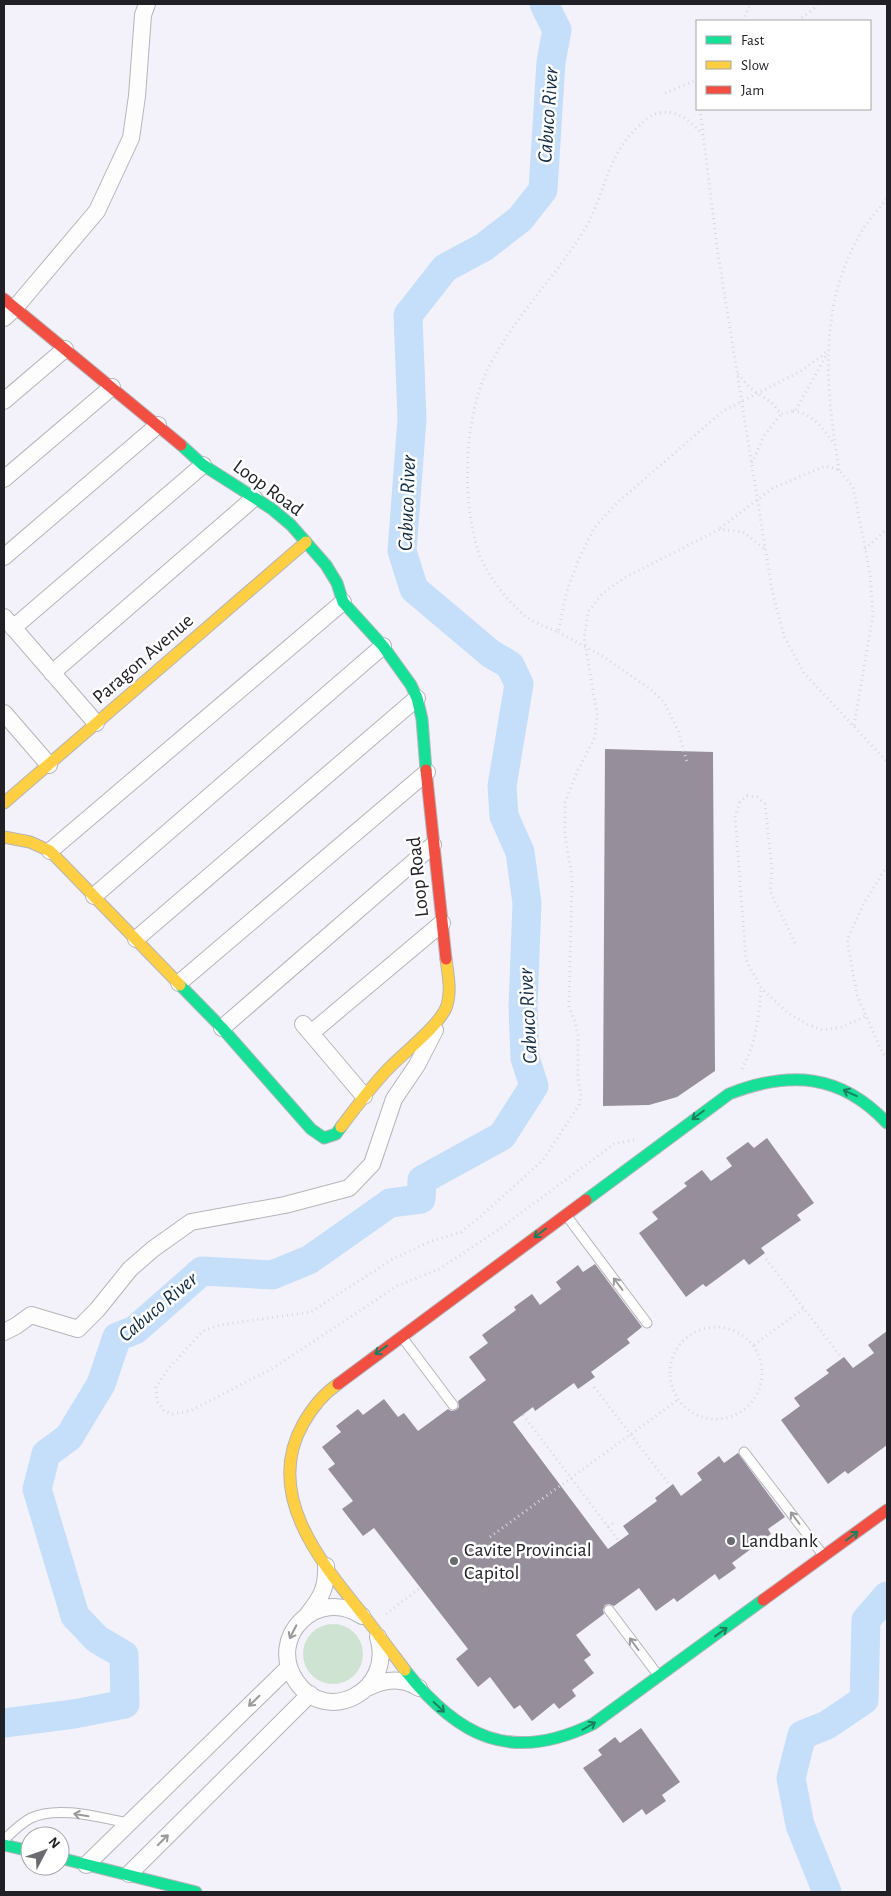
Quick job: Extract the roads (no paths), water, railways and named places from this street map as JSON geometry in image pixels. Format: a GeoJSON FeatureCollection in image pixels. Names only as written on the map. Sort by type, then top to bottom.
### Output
{"type":"FeatureCollection","features":[{"type":"Feature","properties":{"kind":"street"},"geometry":{"type":"LineString","coordinates":[[8,308],[98,211],[131,138],[137,96],[143,15],[147,4]]}},
{"type":"Feature","properties":{"kind":"street","name":"Loop Road"},"geometry":{"type":"LineString","coordinates":[[4,837],[30,842],[50,851],[222,1028],[319,1136],[328,1137],[336,1134],[364,1096],[389,1068],[438,1021],[445,1010],[449,997],[450,983],[433,844],[422,719],[417,698],[402,671],[383,646],[343,602],[332,574],[282,516],[203,465],[158,425],[65,349],[8,308]]}},
{"type":"Feature","properties":{"kind":"street"},"geometry":{"type":"LineString","coordinates":[[4,401],[65,349]]}},
{"type":"Feature","properties":{"kind":"street"},"geometry":{"type":"LineString","coordinates":[[4,479],[112,387]]}},
{"type":"Feature","properties":{"kind":"street"},"geometry":{"type":"LineString","coordinates":[[4,558],[158,425]]}},
{"type":"Feature","properties":{"kind":"street"},"geometry":{"type":"LineString","coordinates":[[96,723],[8,622],[203,465]]}},
{"type":"Feature","properties":{"kind":"street"},"geometry":{"type":"LineString","coordinates":[[52,673],[254,498]]}},
{"type":"Feature","properties":{"kind":"street","name":"Paragon Avenue"},"geometry":{"type":"LineString","coordinates":[[4,803],[306,542]]}},
{"type":"Feature","properties":{"kind":"street"},"geometry":{"type":"LineString","coordinates":[[50,851],[343,602]]}},
{"type":"Feature","properties":{"kind":"street"},"geometry":{"type":"LineString","coordinates":[[94,896],[383,646]]}},
{"type":"Feature","properties":{"kind":"street"},"geometry":{"type":"LineString","coordinates":[[136,939],[417,698]]}},
{"type":"Feature","properties":{"kind":"street"},"geometry":{"type":"LineString","coordinates":[[4,713],[48,765]]}},
{"type":"Feature","properties":{"kind":"street"},"geometry":{"type":"LineString","coordinates":[[179,983],[427,772]]}},
{"type":"Feature","properties":{"kind":"street"},"geometry":{"type":"LineString","coordinates":[[222,1028],[433,844]]}},
{"type":"Feature","properties":{"kind":"street"},"geometry":{"type":"LineString","coordinates":[[364,1096],[307,1029],[442,923]]}},
{"type":"Feature","properties":{"kind":"street"},"geometry":{"type":"LineString","coordinates":[[4,1332],[31,1315],[78,1329],[97,1310],[130,1269],[153,1249],[191,1222],[285,1205],[349,1188],[372,1164],[394,1100],[417,1065],[445,1010]]}},
{"type":"Feature","properties":{"kind":"street"},"geometry":{"type":"LineString","coordinates":[[425,1693],[326,1566],[304,1531],[291,1491],[290,1471],[296,1439],[310,1412],[328,1391],[729,1094],[757,1083],[771,1080],[812,1081],[838,1088],[860,1098],[876,1110],[887,1123]]}},
{"type":"Feature","properties":{"kind":"street"},"geometry":{"type":"LineString","coordinates":[[326,1566],[327,1578],[325,1589],[320,1600],[299,1623],[290,1638],[287,1655],[289,1667],[297,1682],[310,1694],[324,1700],[340,1701],[354,1697],[367,1688],[385,1681],[397,1680],[415,1685],[455,1721],[478,1734],[507,1742],[544,1742],[571,1735],[588,1727],[887,1510]]}},
{"type":"Feature","properties":{"kind":"street"},"geometry":{"type":"LineString","coordinates":[[307,1615],[322,1608],[339,1607],[350,1609],[370,1624],[380,1644],[381,1660],[377,1675],[367,1688]]}},
{"type":"Feature","properties":{"kind":"street"},"geometry":{"type":"LineString","coordinates":[[86,1865],[289,1667]]}},
{"type":"Feature","properties":{"kind":"street"},"geometry":{"type":"LineString","coordinates":[[129,1874],[310,1694]]}},
{"type":"Feature","properties":{"kind":"street"},"geometry":{"type":"LineString","coordinates":[[4,1845],[20,1849]]}},
{"type":"Feature","properties":{"kind":"street"},"geometry":{"type":"LineString","coordinates":[[70,1861],[196,1892]]}},
{"type":"Feature","properties":{"kind":"lane"},"geometry":{"type":"LineString","coordinates":[[565,1214],[647,1323]]}},
{"type":"Feature","properties":{"kind":"lane"},"geometry":{"type":"LineString","coordinates":[[401,1336],[453,1405]]}},
{"type":"Feature","properties":{"kind":"lane"},"geometry":{"type":"LineString","coordinates":[[744,1452],[824,1557]]}},
{"type":"Feature","properties":{"kind":"lane"},"geometry":{"type":"LineString","coordinates":[[609,1610],[659,1677]]}},
{"type":"Feature","properties":{"kind":"lane"},"geometry":{"type":"LineString","coordinates":[[4,1840],[23,1822],[46,1813],[75,1814],[129,1823]]}},
{"type":"Feature","properties":{"kind":"waterway","name":"Cabuco River"},"geometry":{"type":"LineString","coordinates":[[4,1723],[74,1714],[125,1704],[124,1655],[97,1639],[75,1616],[37,1489],[46,1454],[69,1437],[101,1384],[117,1337],[135,1330],[202,1271],[272,1275],[309,1260],[390,1203],[421,1199],[422,1180],[502,1136],[534,1086],[525,1058],[523,1007],[527,903],[520,852],[504,816],[502,786],[519,684],[510,665],[491,654],[414,589],[402,551],[412,419],[408,315],[445,268],[484,247],[520,219],[543,190],[551,62],[557,30],[544,4]]}},
{"type":"Feature","properties":{"kind":"waterway"},"geometry":{"type":"LineString","coordinates":[[827,1892],[800,1825],[791,1778],[802,1735],[827,1725],[864,1700],[866,1620],[887,1596]]}},
{"type":"Feature","properties":{"kind":"place","name":"Landbank"},"geometry":{"type":"Point","coordinates":[731,1541]}},
{"type":"Feature","properties":{"kind":"place","name":"Cavite Provincial Capitol"},"geometry":{"type":"Point","coordinates":[454,1561]}}]}
